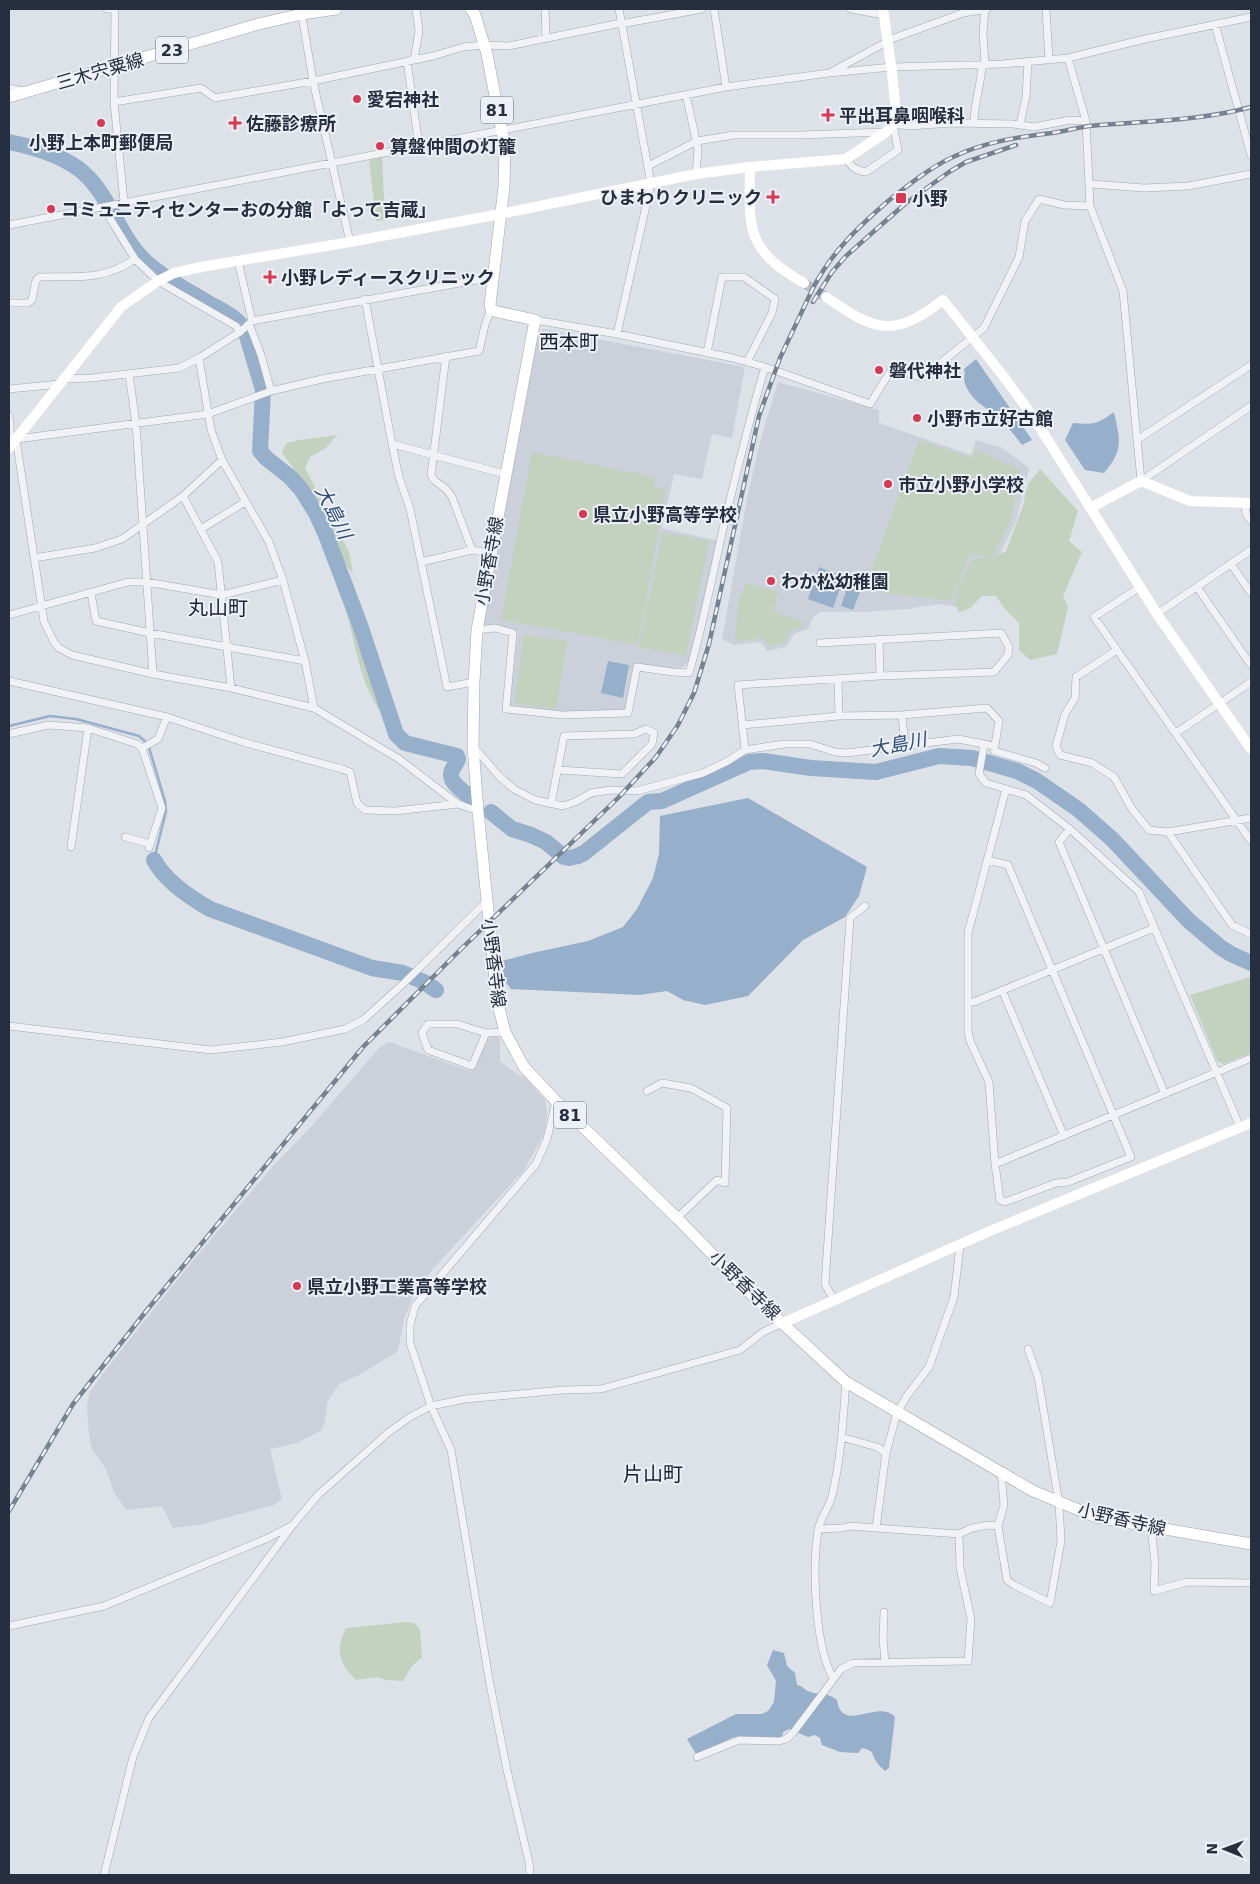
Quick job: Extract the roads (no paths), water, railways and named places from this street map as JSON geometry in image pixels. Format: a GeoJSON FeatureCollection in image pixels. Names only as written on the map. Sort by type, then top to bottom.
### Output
{"type":"FeatureCollection","features":[{"type":"Feature","properties":{"kind":"main road","name":"三木宍粟線"},"geometry":{"type":"LineString","coordinates":[[9,97],[302,12],[336,9]]}},
{"type":"Feature","properties":{"kind":"main road","name":"81"},"geometry":{"type":"LineString","coordinates":[[471,9],[475,15],[484,45],[504,148],[504,176],[490,309]]}},
{"type":"Feature","properties":{"kind":"main road"},"geometry":{"type":"LineString","coordinates":[[490,309],[535,320]]}},
{"type":"Feature","properties":{"kind":"main road","name":"小野香寺線"},"geometry":{"type":"LineString","coordinates":[[535,320],[477,630],[473,746],[497,1000],[505,1032],[524,1067],[556,1101],[846,1382],[1033,1491],[1059,1503],[1096,1517],[1251,1544]]}},
{"type":"Feature","properties":{"kind":"street"},"geometry":{"type":"LineString","coordinates":[[107,9],[115,9],[114,102],[124,202]]}},
{"type":"Feature","properties":{"kind":"street"},"geometry":{"type":"LineString","coordinates":[[416,9],[419,32],[411,61],[419,146]]}},
{"type":"Feature","properties":{"kind":"street"},"geometry":{"type":"LineString","coordinates":[[545,9],[546,38]]}},
{"type":"Feature","properties":{"kind":"street"},"geometry":{"type":"LineString","coordinates":[[617,334],[651,184],[619,9]]}},
{"type":"Feature","properties":{"kind":"street"},"geometry":{"type":"LineString","coordinates":[[114,102],[201,88],[215,98],[411,61],[463,47],[484,45],[508,46],[702,9]]}},
{"type":"Feature","properties":{"kind":"street"},"geometry":{"type":"LineString","coordinates":[[714,9],[726,87]]}},
{"type":"Feature","properties":{"kind":"street"},"geometry":{"type":"LineString","coordinates":[[11,442],[62,382],[121,306],[158,281],[174,274],[238,260],[350,242],[500,214],[696,174],[750,167],[846,159],[889,128],[896,113],[892,67],[883,12],[851,9]]}},
{"type":"Feature","properties":{"kind":"street"},"geometry":{"type":"LineString","coordinates":[[829,73],[887,41],[962,11],[986,9],[981,85],[974,107],[974,123]]}},
{"type":"Feature","properties":{"kind":"street"},"geometry":{"type":"LineString","coordinates":[[1046,9],[1049,60]]}},
{"type":"Feature","properties":{"kind":"street"},"geometry":{"type":"LineString","coordinates":[[302,12],[313,81],[350,242]]}},
{"type":"Feature","properties":{"kind":"street"},"geometry":{"type":"LineString","coordinates":[[9,225],[726,87],[829,73],[892,67],[983,65],[1068,58],[1145,39],[1251,17]]}},
{"type":"Feature","properties":{"kind":"street"},"geometry":{"type":"LineString","coordinates":[[1216,24],[1251,155]]}},
{"type":"Feature","properties":{"kind":"street"},"geometry":{"type":"LineString","coordinates":[[1068,58],[1086,121],[1091,184],[1090,206],[1123,291],[1141,480]]}},
{"type":"Feature","properties":{"kind":"street"},"geometry":{"type":"LineString","coordinates":[[1020,124],[1026,97],[1028,61]]}},
{"type":"Feature","properties":{"kind":"street"},"geometry":{"type":"LineString","coordinates":[[9,88],[28,92]]}},
{"type":"Feature","properties":{"kind":"street"},"geometry":{"type":"LineString","coordinates":[[686,95],[697,141],[699,157],[696,174]]}},
{"type":"Feature","properties":{"kind":"street"},"geometry":{"type":"LineString","coordinates":[[648,166],[697,141],[734,135],[800,135],[974,123],[1020,124],[1034,127],[1070,120],[1086,121]]}},
{"type":"Feature","properties":{"kind":"street"},"geometry":{"type":"LineString","coordinates":[[846,159],[853,168],[866,172],[898,150],[889,128]]}},
{"type":"Feature","properties":{"kind":"street"},"geometry":{"type":"LineString","coordinates":[[750,167],[749,213],[757,242],[776,265],[804,283]]}},
{"type":"Feature","properties":{"kind":"street"},"geometry":{"type":"LineString","coordinates":[[1091,184],[1144,188],[1188,186],[1251,174]]}},
{"type":"Feature","properties":{"kind":"street"},"geometry":{"type":"LineString","coordinates":[[535,320],[617,334],[747,362],[870,404],[893,367],[923,377],[984,328],[1019,257],[1025,221],[1039,199],[1064,205],[1090,206]]}},
{"type":"Feature","properties":{"kind":"street"},"geometry":{"type":"LineString","coordinates":[[104,207],[135,259],[158,281],[236,326],[240,332]]}},
{"type":"Feature","properties":{"kind":"street"},"geometry":{"type":"LineString","coordinates":[[9,303],[28,303],[32,300],[36,280],[40,277],[103,275],[121,268],[135,259]]}},
{"type":"Feature","properties":{"kind":"street"},"geometry":{"type":"LineString","coordinates":[[238,260],[249,323],[261,355],[271,391]]}},
{"type":"Feature","properties":{"kind":"street"},"geometry":{"type":"LineString","coordinates":[[9,389],[178,368],[199,358],[240,332],[249,323],[365,299],[492,277]]}},
{"type":"Feature","properties":{"kind":"street"},"geometry":{"type":"LineString","coordinates":[[706,353],[722,277],[744,277],[775,298],[772,313],[747,362]]}},
{"type":"Feature","properties":{"kind":"street"},"geometry":{"type":"LineString","coordinates":[[826,297],[866,322],[885,326],[910,322],[943,300],[973,336],[1034,418],[1157,614],[1251,749]]}},
{"type":"Feature","properties":{"kind":"street"},"geometry":{"type":"LineString","coordinates":[[365,299],[392,444],[399,477],[410,509],[447,687],[474,682]]}},
{"type":"Feature","properties":{"kind":"street"},"geometry":{"type":"LineString","coordinates":[[11,442],[136,424],[156,419],[208,414],[271,391],[377,369],[479,351],[484,325],[490,309]]}},
{"type":"Feature","properties":{"kind":"street"},"geometry":{"type":"LineString","coordinates":[[446,356],[431,475],[452,497],[472,550]]}},
{"type":"Feature","properties":{"kind":"street"},"geometry":{"type":"LineString","coordinates":[[199,358],[211,430],[222,460],[269,542],[283,580],[305,661],[314,708]]}},
{"type":"Feature","properties":{"kind":"street"},"geometry":{"type":"LineString","coordinates":[[1137,440],[1251,365]]}},
{"type":"Feature","properties":{"kind":"street"},"geometry":{"type":"LineString","coordinates":[[477,630],[495,628],[513,633],[506,709],[563,715],[628,713],[637,667],[689,673],[699,639],[752,410],[766,367]]}},
{"type":"Feature","properties":{"kind":"street"},"geometry":{"type":"LineString","coordinates":[[129,374],[136,424],[141,524],[153,674]]}},
{"type":"Feature","properties":{"kind":"street"},"geometry":{"type":"LineString","coordinates":[[1090,508],[1141,480],[1251,406]]}},
{"type":"Feature","properties":{"kind":"street"},"geometry":{"type":"LineString","coordinates":[[9,416],[11,442],[34,558],[41,607],[49,636],[59,648],[80,657],[153,674],[231,688],[314,708],[399,759],[458,804],[478,811]]}},
{"type":"Feature","properties":{"kind":"street"},"geometry":{"type":"LineString","coordinates":[[392,444],[505,474]]}},
{"type":"Feature","properties":{"kind":"street"},"geometry":{"type":"LineString","coordinates":[[34,558],[95,548],[122,539],[183,496],[222,460]]}},
{"type":"Feature","properties":{"kind":"street"},"geometry":{"type":"LineString","coordinates":[[1141,480],[1190,501],[1248,503],[1246,514],[1251,521]]}},
{"type":"Feature","properties":{"kind":"street"},"geometry":{"type":"LineString","coordinates":[[183,496],[218,562],[231,688]]}},
{"type":"Feature","properties":{"kind":"street"},"geometry":{"type":"LineString","coordinates":[[201,529],[245,502]]}},
{"type":"Feature","properties":{"kind":"street"},"geometry":{"type":"LineString","coordinates":[[421,562],[472,550],[490,553]]}},
{"type":"Feature","properties":{"kind":"street"},"geometry":{"type":"LineString","coordinates":[[1157,614],[1251,550]]}},
{"type":"Feature","properties":{"kind":"street"},"geometry":{"type":"LineString","coordinates":[[1231,564],[1251,593]]}},
{"type":"Feature","properties":{"kind":"street"},"geometry":{"type":"LineString","coordinates":[[9,615],[128,582],[146,582],[222,594],[283,580]]}},
{"type":"Feature","properties":{"kind":"street"},"geometry":{"type":"LineString","coordinates":[[1197,586],[1251,665]]}},
{"type":"Feature","properties":{"kind":"street"},"geometry":{"type":"LineString","coordinates":[[1140,587],[1094,617],[1251,842]]}},
{"type":"Feature","properties":{"kind":"street"},"geometry":{"type":"LineString","coordinates":[[91,593],[96,622],[305,661]]}},
{"type":"Feature","properties":{"kind":"street"},"geometry":{"type":"LineString","coordinates":[[745,750],[738,686],[880,676],[994,672],[1008,655],[1009,647],[1001,633],[820,643]]}},
{"type":"Feature","properties":{"kind":"street"},"geometry":{"type":"LineString","coordinates":[[879,639],[880,676]]}},
{"type":"Feature","properties":{"kind":"street"},"geometry":{"type":"LineString","coordinates":[[1117,650],[1076,676],[1075,698],[1065,714],[1056,746],[1060,755],[1092,763],[1114,777],[1132,810],[1149,830],[1168,832],[1251,818]]}},
{"type":"Feature","properties":{"kind":"street"},"geometry":{"type":"LineString","coordinates":[[838,679],[839,716]]}},
{"type":"Feature","properties":{"kind":"street"},"geometry":{"type":"LineString","coordinates":[[9,681],[167,717],[243,742],[350,772],[357,803],[365,810],[395,811],[458,804]]}},
{"type":"Feature","properties":{"kind":"street"},"geometry":{"type":"LineString","coordinates":[[1176,733],[1251,682]]}},
{"type":"Feature","properties":{"kind":"street"},"geometry":{"type":"LineString","coordinates":[[742,725],[839,716],[902,715],[987,708],[999,721],[994,751],[1036,763],[1045,768]]}},
{"type":"Feature","properties":{"kind":"street"},"geometry":{"type":"LineString","coordinates":[[902,715],[905,745]]}},
{"type":"Feature","properties":{"kind":"street"},"geometry":{"type":"LineString","coordinates":[[9,734],[48,725],[88,728],[146,746],[158,739],[167,717]]}},
{"type":"Feature","properties":{"kind":"street"},"geometry":{"type":"LineString","coordinates":[[71,847],[88,728]]}},
{"type":"Feature","properties":{"kind":"street"},"geometry":{"type":"LineString","coordinates":[[551,804],[564,736],[634,734],[646,728],[654,733],[652,744],[622,774],[559,770]]}},
{"type":"Feature","properties":{"kind":"street"},"geometry":{"type":"LineString","coordinates":[[473,746],[499,776],[514,789],[534,800],[563,806],[591,793],[610,790],[637,791],[657,786],[703,773],[745,750],[784,744],[810,744],[834,752],[847,753],[958,739],[994,746]]}},
{"type":"Feature","properties":{"kind":"street"},"geometry":{"type":"LineString","coordinates":[[984,745],[979,774],[986,783],[1026,795],[1070,829],[1139,892],[1240,1127]]}},
{"type":"Feature","properties":{"kind":"street"},"geometry":{"type":"LineString","coordinates":[[125,837],[150,846],[162,808],[146,746]]}},
{"type":"Feature","properties":{"kind":"street"},"geometry":{"type":"LineString","coordinates":[[987,860],[1008,865],[1131,1157],[1068,1182],[1056,1183],[1005,1202],[1000,1200],[988,1082],[970,1041],[968,1031],[968,933],[987,860],[1006,789]]}},
{"type":"Feature","properties":{"kind":"street"},"geometry":{"type":"LineString","coordinates":[[1070,829],[1058,842],[1165,1094]]}},
{"type":"Feature","properties":{"kind":"street"},"geometry":{"type":"LineString","coordinates":[[1168,832],[1232,925],[1251,934]]}},
{"type":"Feature","properties":{"kind":"street"},"geometry":{"type":"LineString","coordinates":[[9,1026],[211,1050],[282,1042],[345,1029],[363,1020],[404,983],[487,901]]}},
{"type":"Feature","properties":{"kind":"street"},"geometry":{"type":"LineString","coordinates":[[834,1300],[825,1284],[850,918],[865,906]]}},
{"type":"Feature","properties":{"kind":"street"},"geometry":{"type":"LineString","coordinates":[[968,1002],[974,1002],[1052,968],[1154,928]]}},
{"type":"Feature","properties":{"kind":"street"},"geometry":{"type":"LineString","coordinates":[[1002,990],[1064,1136]]}},
{"type":"Feature","properties":{"kind":"street"},"geometry":{"type":"LineString","coordinates":[[486,1033],[472,1066],[428,1050],[422,1033],[428,1024],[457,1024],[486,1033],[505,1032]]}},
{"type":"Feature","properties":{"kind":"street"},"geometry":{"type":"LineString","coordinates":[[995,1164],[1251,1058]]}},
{"type":"Feature","properties":{"kind":"street"},"geometry":{"type":"LineString","coordinates":[[647,1091],[662,1083],[691,1088],[727,1108],[725,1183],[717,1180],[677,1218]]}},
{"type":"Feature","properties":{"kind":"street"},"geometry":{"type":"LineString","coordinates":[[530,1875],[529,1862],[488,1680],[450,1450],[431,1406],[410,1343],[410,1325],[415,1306],[536,1164],[547,1139],[556,1101]]}},
{"type":"Feature","properties":{"kind":"street"},"geometry":{"type":"LineString","coordinates":[[104,1875],[133,1756],[149,1718],[292,1526],[318,1495],[389,1432],[410,1417],[431,1406],[465,1399],[563,1390],[601,1389],[740,1350],[763,1332],[834,1300],[960,1246],[990,1231],[1251,1123]]}},
{"type":"Feature","properties":{"kind":"street"},"geometry":{"type":"LineString","coordinates":[[876,1528],[886,1453],[897,1413],[906,1396],[929,1368],[954,1298],[960,1246]]}},
{"type":"Feature","properties":{"kind":"street"},"geometry":{"type":"LineString","coordinates":[[1001,1472],[1004,1505],[998,1526],[1007,1580],[1050,1602],[1061,1542],[1059,1503],[1038,1377],[1028,1349]]}},
{"type":"Feature","properties":{"kind":"street"},"geometry":{"type":"LineString","coordinates":[[833,1678],[827,1667],[818,1623],[815,1573],[818,1529],[827,1513],[832,1497],[841,1437],[846,1382]]}},
{"type":"Feature","properties":{"kind":"street"},"geometry":{"type":"LineString","coordinates":[[841,1437],[877,1447],[886,1453]]}},
{"type":"Feature","properties":{"kind":"street"},"geometry":{"type":"LineString","coordinates":[[818,1529],[850,1526],[959,1534],[972,1528],[988,1525],[998,1526]]}},
{"type":"Feature","properties":{"kind":"street"},"geometry":{"type":"LineString","coordinates":[[9,1626],[104,1606],[260,1542],[292,1526]]}},
{"type":"Feature","properties":{"kind":"street"},"geometry":{"type":"LineString","coordinates":[[1151,1527],[1155,1563],[1154,1591],[1187,1582],[1251,1583]]}},
{"type":"Feature","properties":{"kind":"street"},"geometry":{"type":"LineString","coordinates":[[697,1757],[739,1740],[779,1741],[786,1739],[793,1733],[828,1688],[833,1678],[841,1670],[853,1663],[968,1661],[970,1619],[960,1568],[959,1534]]}},
{"type":"Feature","properties":{"kind":"street"},"geometry":{"type":"LineString","coordinates":[[884,1612],[885,1663]]}},
{"type":"Feature","properties":{"kind":"water"},"geometry":{"type":"Polygon","coordinates":[[[976,359],[1032,440],[1022,445],[995,415],[971,395],[965,384],[964,369],[976,359]]]}},
{"type":"Feature","properties":{"kind":"water"},"geometry":{"type":"Polygon","coordinates":[[[1114,412],[1119,438],[1118,451],[1115,457],[1104,473],[1085,470],[1065,440],[1073,423],[1095,423],[1114,412]]]}},
{"type":"Feature","properties":{"kind":"water"},"geometry":{"type":"Polygon","coordinates":[[[819,567],[844,577],[833,608],[808,599],[819,567]]]}},
{"type":"Feature","properties":{"kind":"water"},"geometry":{"type":"Polygon","coordinates":[[[850,580],[863,584],[853,610],[841,606],[850,580]]]}},
{"type":"Feature","properties":{"kind":"water"},"geometry":{"type":"Polygon","coordinates":[[[608,661],[629,665],[623,698],[601,693],[608,661]]]}},
{"type":"Feature","properties":{"kind":"water"},"geometry":{"type":"Polygon","coordinates":[[[748,798],[867,867],[859,896],[845,917],[803,940],[748,996],[705,1005],[683,1000],[667,991],[640,995],[511,989],[504,980],[502,961],[588,941],[623,927],[637,909],[653,878],[659,854],[660,816],[748,798]]]}},
{"type":"Feature","properties":{"kind":"water"},"geometry":{"type":"Polygon","coordinates":[[[773,1650],[784,1653],[787,1666],[795,1673],[797,1685],[812,1692],[833,1697],[837,1700],[840,1710],[846,1715],[853,1716],[879,1711],[888,1712],[895,1717],[889,1768],[885,1771],[869,1750],[862,1748],[858,1753],[840,1752],[822,1745],[820,1738],[815,1735],[808,1737],[789,1729],[783,1732],[782,1738],[734,1737],[696,1754],[687,1739],[736,1714],[762,1714],[768,1711],[774,1702],[776,1681],[767,1665],[773,1650]]]}},
{"type":"Feature","properties":{"kind":"waterway","name":"大島川"},"geometry":{"type":"LineString","coordinates":[[9,142],[46,152],[63,159],[79,169],[98,190],[127,239],[145,261],[174,282],[228,314],[243,327],[263,390],[260,451],[301,489],[316,513],[360,625],[396,734],[405,743],[457,756],[458,759],[451,772],[451,777],[458,787],[472,798]]}},
{"type":"Feature","properties":{"kind":"waterway"},"geometry":{"type":"LineString","coordinates":[[9,726],[50,716],[76,719],[139,736],[148,744],[165,801],[166,811],[154,860]]}},
{"type":"Feature","properties":{"kind":"waterway","name":"大島川"},"geometry":{"type":"LineString","coordinates":[[491,812],[512,829],[546,842],[564,857],[569,858],[584,853],[648,802],[662,801],[749,762],[763,761],[811,768],[876,772],[939,756],[972,758],[1017,771],[1037,781],[1079,810],[1112,839],[1189,921],[1220,947],[1251,963]]}},
{"type":"Feature","properties":{"kind":"waterway"},"geometry":{"type":"LineString","coordinates":[[154,860],[171,882],[210,909],[372,968],[403,973],[424,982],[436,990]]}},
{"type":"Feature","properties":{"kind":"tunnel"},"geometry":{"type":"LineString","coordinates":[[804,283],[826,297]]}},
{"type":"Feature","properties":{"kind":"railway"},"geometry":{"type":"LineString","coordinates":[[459,951],[619,797],[656,757],[678,725],[694,693],[709,644],[759,416],[780,358],[813,288],[828,263],[846,241],[865,221],[918,178],[944,161],[977,147],[1014,138],[1089,126],[1192,118],[1251,107]]}},
{"type":"Feature","properties":{"kind":"railway"},"geometry":{"type":"LineString","coordinates":[[813,302],[832,272],[846,256],[906,203],[966,162],[1016,145]]}},
{"type":"Feature","properties":{"kind":"railway"},"geometry":{"type":"LineString","coordinates":[[9,1511],[73,1404],[147,1310],[363,1047],[464,946]]}},
{"type":"Feature","properties":{"kind":"place","name":"愛宕神社"},"geometry":{"type":"Point","coordinates":[357,99]}},
{"type":"Feature","properties":{"kind":"place","name":"平出耳鼻咽喉科"},"geometry":{"type":"Point","coordinates":[828,115]}},
{"type":"Feature","properties":{"kind":"place","name":"小野上本町郵便局"},"geometry":{"type":"Point","coordinates":[101,123]}},
{"type":"Feature","properties":{"kind":"place","name":"佐藤診療所"},"geometry":{"type":"Point","coordinates":[235,123]}},
{"type":"Feature","properties":{"kind":"place","name":"算盤仲間の灯籠"},"geometry":{"type":"Point","coordinates":[380,146]}},
{"type":"Feature","properties":{"kind":"place","name":"ひまわりクリニック"},"geometry":{"type":"Point","coordinates":[773,197]}},
{"type":"Feature","properties":{"kind":"place","name":"小野"},"geometry":{"type":"Point","coordinates":[901,198]}},
{"type":"Feature","properties":{"kind":"place","name":"コミュニティセンターおの分館「よって吉蔵」"},"geometry":{"type":"Point","coordinates":[51,209]}},
{"type":"Feature","properties":{"kind":"place","name":"小野レディースクリニック"},"geometry":{"type":"Point","coordinates":[270,277]}},
{"type":"Feature","properties":{"kind":"place","name":"磐代神社"},"geometry":{"type":"Point","coordinates":[879,370]}},
{"type":"Feature","properties":{"kind":"place","name":"小野市立好古館"},"geometry":{"type":"Point","coordinates":[917,418]}},
{"type":"Feature","properties":{"kind":"place","name":"市立小野小学校"},"geometry":{"type":"Point","coordinates":[888,484]}},
{"type":"Feature","properties":{"kind":"place","name":"県立小野高等学校"},"geometry":{"type":"Point","coordinates":[583,514]}},
{"type":"Feature","properties":{"kind":"place","name":"わか松幼稚園"},"geometry":{"type":"Point","coordinates":[771,581]}},
{"type":"Feature","properties":{"kind":"place","name":"県立小野工業高等学校"},"geometry":{"type":"Point","coordinates":[297,1286]}},
{"type":"Feature","properties":{"kind":"district","name":"西本町"},"geometry":{"type":"Point","coordinates":[569,342]}},
{"type":"Feature","properties":{"kind":"district","name":"丸山町"},"geometry":{"type":"Point","coordinates":[218,608]}},
{"type":"Feature","properties":{"kind":"district","name":"片山町"},"geometry":{"type":"Point","coordinates":[653,1474]}}]}
